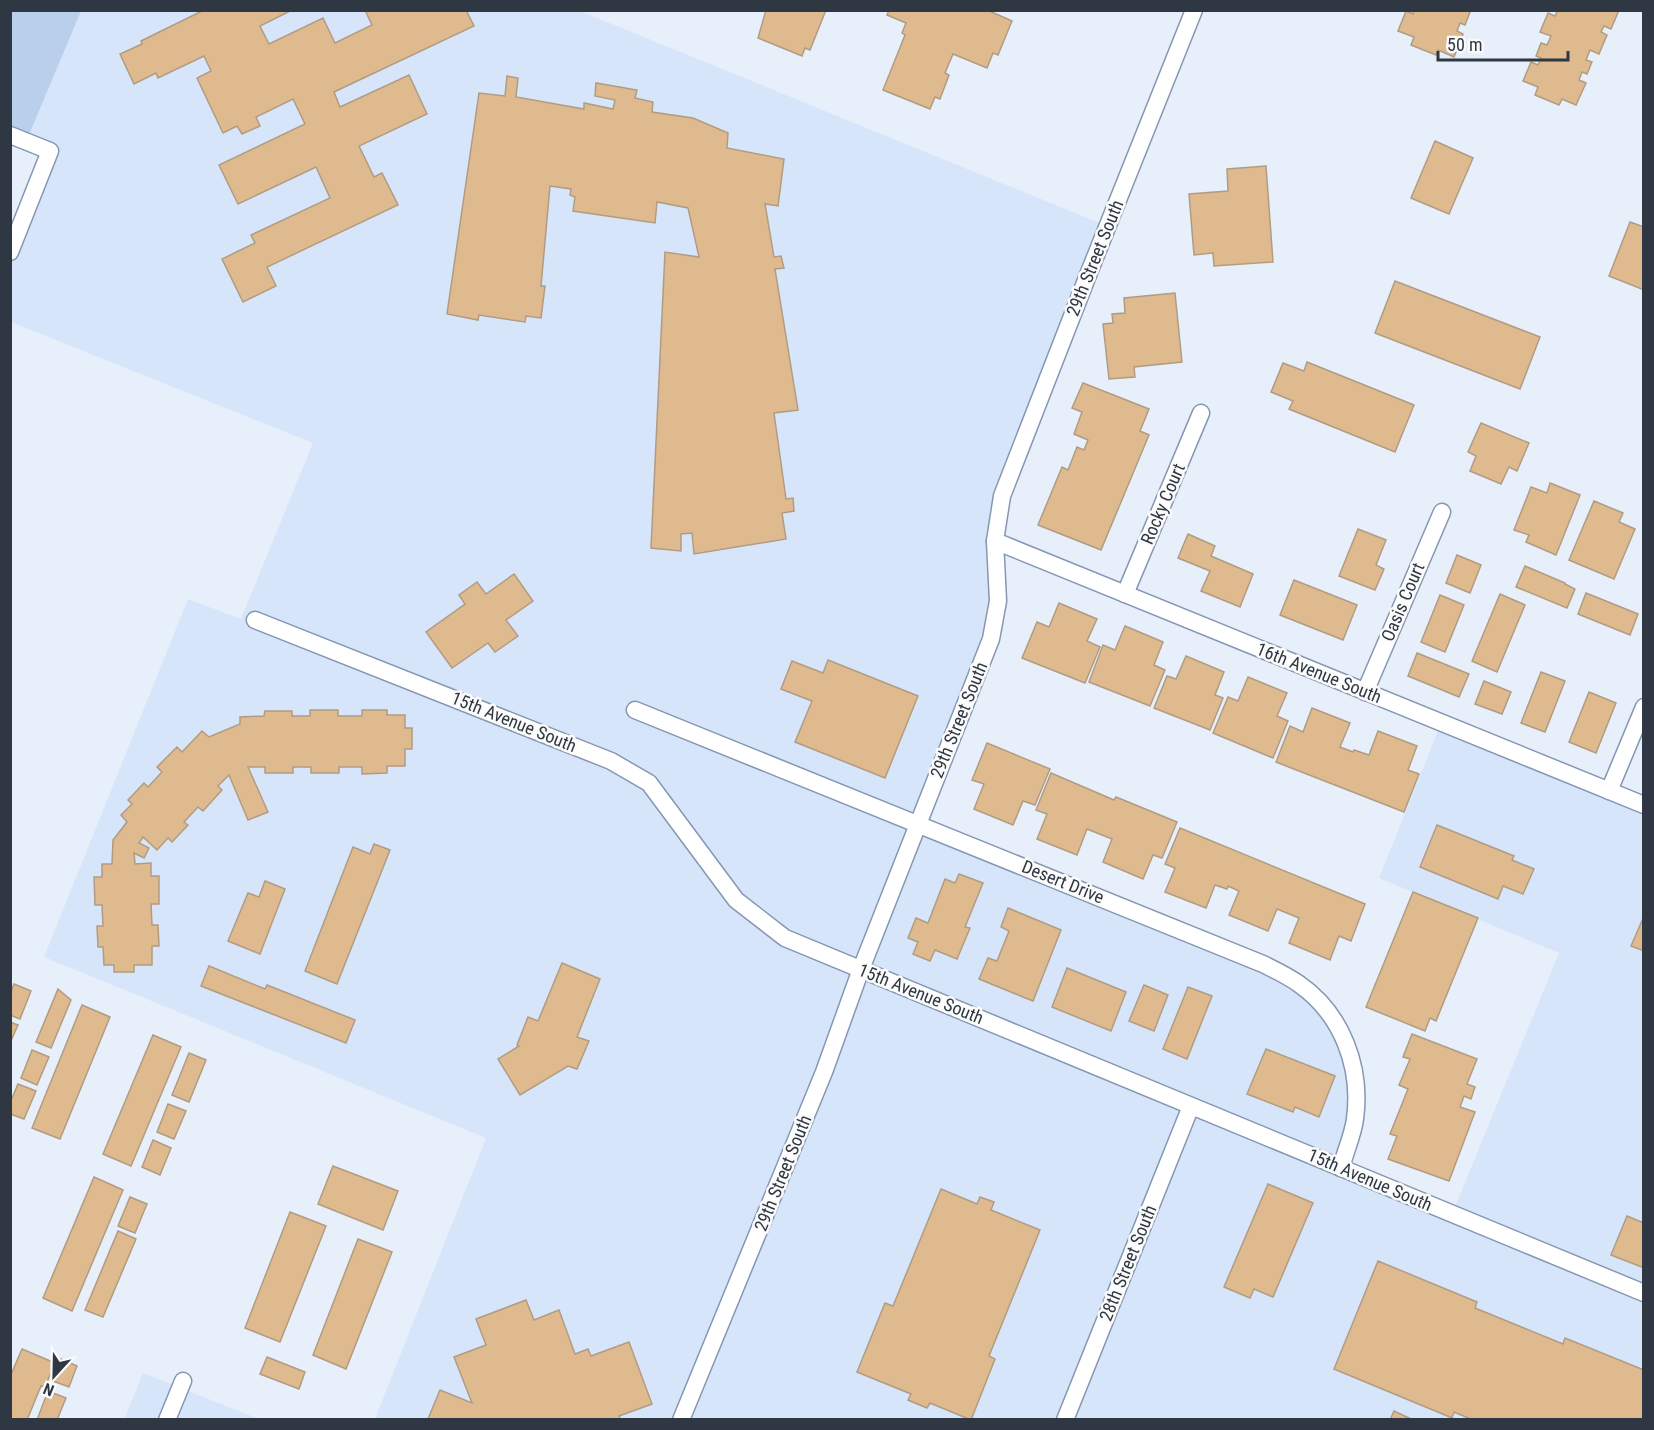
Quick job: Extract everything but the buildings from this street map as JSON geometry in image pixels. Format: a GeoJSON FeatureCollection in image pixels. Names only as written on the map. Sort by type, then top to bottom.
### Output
{"type":"FeatureCollection","features":[{"type":"Feature","properties":{"kind":"street","name":"29th Street South"},"geometry":{"type":"LineString","coordinates":[[681,1419],[824,1072],[861,969],[991,639],[998,601],[995,541],[1002,496],[1194,10]]}},
{"type":"Feature","properties":{"kind":"street"},"geometry":{"type":"LineString","coordinates":[[10,135],[50,151],[10,252]]}},
{"type":"Feature","properties":{"kind":"street","name":"Rocky Court"},"geometry":{"type":"LineString","coordinates":[[1125,594],[1201,413]]}},
{"type":"Feature","properties":{"kind":"street","name":"Oasis Court"},"geometry":{"type":"LineString","coordinates":[[1365,692],[1442,512]]}},
{"type":"Feature","properties":{"kind":"street","name":"16th Avenue South"},"geometry":{"type":"LineString","coordinates":[[995,541],[1644,805]]}},
{"type":"Feature","properties":{"kind":"street","name":"15th Avenue South"},"geometry":{"type":"LineString","coordinates":[[255,620],[589,752],[639,777],[649,783],[736,900],[785,938],[1644,1293]]}},
{"type":"Feature","properties":{"kind":"street"},"geometry":{"type":"LineString","coordinates":[[1609,791],[1644,706]]}},
{"type":"Feature","properties":{"kind":"street","name":"Desert Drive"},"geometry":{"type":"LineString","coordinates":[[634,710],[1263,964],[1300,984],[1331,1013],[1350,1050],[1355,1083],[1355,1119],[1341,1168]]}},
{"type":"Feature","properties":{"kind":"street","name":"28th Street South"},"geometry":{"type":"LineString","coordinates":[[1065,1419],[1191,1106]]}},
{"type":"Feature","properties":{"kind":"street"},"geometry":{"type":"LineString","coordinates":[[166,1419],[183,1381]]}},
{"type":"Feature","properties":{"kind":"shaded area"},"geometry":{"type":"Polygon","coordinates":[[[81,10],[580,11],[1107,226],[1002,496],[998,601],[918,823],[1263,964],[1331,1013],[1355,1083],[1341,1168],[1452,1214],[1559,953],[1379,878],[1441,723],[1643,805],[1643,1419],[375,1419],[486,1138],[44,957],[188,599],[241,619],[313,443],[11,322],[10,252],[50,152],[26,142],[81,10]]]}},
{"type":"Feature","properties":{"kind":"shaded area"},"geometry":{"type":"Polygon","coordinates":[[[10,11],[81,11],[26,142],[11,135],[10,11]]]}},
{"type":"Feature","properties":{"kind":"shaded area"},"geometry":{"type":"Polygon","coordinates":[[[143,1373],[259,1419],[124,1420],[143,1373]]]}}]}
